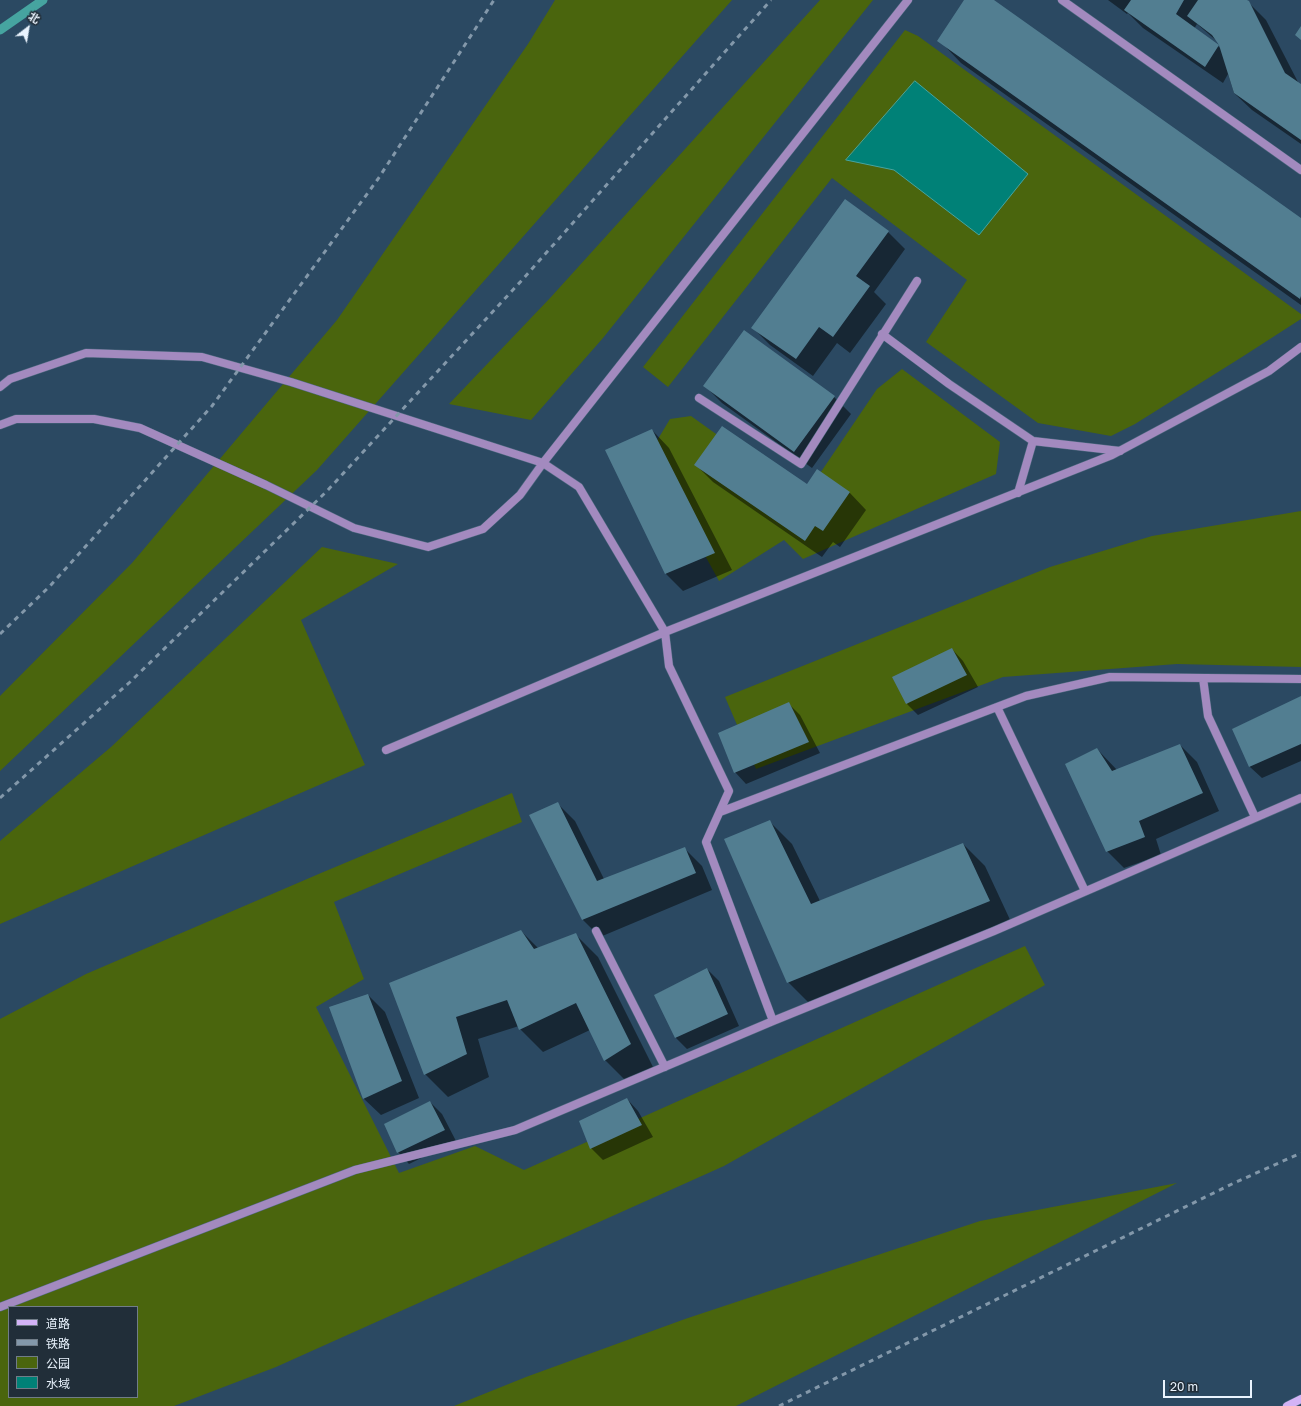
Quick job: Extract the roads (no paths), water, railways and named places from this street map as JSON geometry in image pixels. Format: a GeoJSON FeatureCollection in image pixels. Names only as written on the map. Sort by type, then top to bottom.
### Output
{"type":"FeatureCollection","features":[{"type":"Feature","properties":{"kind":"main road"},"geometry":{"type":"LineString","coordinates":[[1287,1406],[1301,1399]]}},
{"type":"Feature","properties":{"kind":"street"},"geometry":{"type":"LineString","coordinates":[[0,425],[16,419],[94,419],[140,428],[354,528],[428,547],[483,529],[520,495],[543,463],[908,0]]}},
{"type":"Feature","properties":{"kind":"street"},"geometry":{"type":"LineString","coordinates":[[1062,0],[1301,170]]}},
{"type":"Feature","properties":{"kind":"street"},"geometry":{"type":"LineString","coordinates":[[699,398],[800,464],[917,281]]}},
{"type":"Feature","properties":{"kind":"street"},"geometry":{"type":"LineString","coordinates":[[882,334],[949,384],[1033,441],[1120,451]]}},
{"type":"Feature","properties":{"kind":"street"},"geometry":{"type":"LineString","coordinates":[[386,750],[665,632],[1120,451],[1269,370],[1301,347]]}},
{"type":"Feature","properties":{"kind":"street"},"geometry":{"type":"LineString","coordinates":[[0,387],[10,379],[86,353],[202,357],[291,382],[543,463],[579,488],[665,632],[669,666],[729,791],[706,842],[773,1021]]}},
{"type":"Feature","properties":{"kind":"street"},"geometry":{"type":"LineString","coordinates":[[1018,492],[1033,441]]}},
{"type":"Feature","properties":{"kind":"street"},"geometry":{"type":"LineString","coordinates":[[720,812],[1026,696],[1110,677],[1301,679]]}},
{"type":"Feature","properties":{"kind":"street"},"geometry":{"type":"LineString","coordinates":[[1203,678],[1208,716],[1255,817]]}},
{"type":"Feature","properties":{"kind":"street"},"geometry":{"type":"LineString","coordinates":[[997,707],[1085,891]]}},
{"type":"Feature","properties":{"kind":"street"},"geometry":{"type":"LineString","coordinates":[[0,1307],[355,1170],[515,1130],[773,1021],[994,931],[1301,798]]}},
{"type":"Feature","properties":{"kind":"street"},"geometry":{"type":"LineString","coordinates":[[596,931],[665,1067]]}},
{"type":"Feature","properties":{"kind":"water"},"geometry":{"type":"Polygon","coordinates":[[[915,81],[1028,174],[979,235],[894,170],[846,160],[915,81]]]}},
{"type":"Feature","properties":{"kind":"waterway"},"geometry":{"type":"LineString","coordinates":[[0,30],[43,0]]}},
{"type":"Feature","properties":{"kind":"railway"},"geometry":{"type":"LineString","coordinates":[[0,634],[50,586],[212,406],[378,179],[494,0]]}},
{"type":"Feature","properties":{"kind":"railway"},"geometry":{"type":"LineString","coordinates":[[0,798],[130,682],[327,491],[523,279],[771,0]]}},
{"type":"Feature","properties":{"kind":"railway"},"geometry":{"type":"LineString","coordinates":[[779,1406],[1234,1183],[1301,1153]]}}]}
